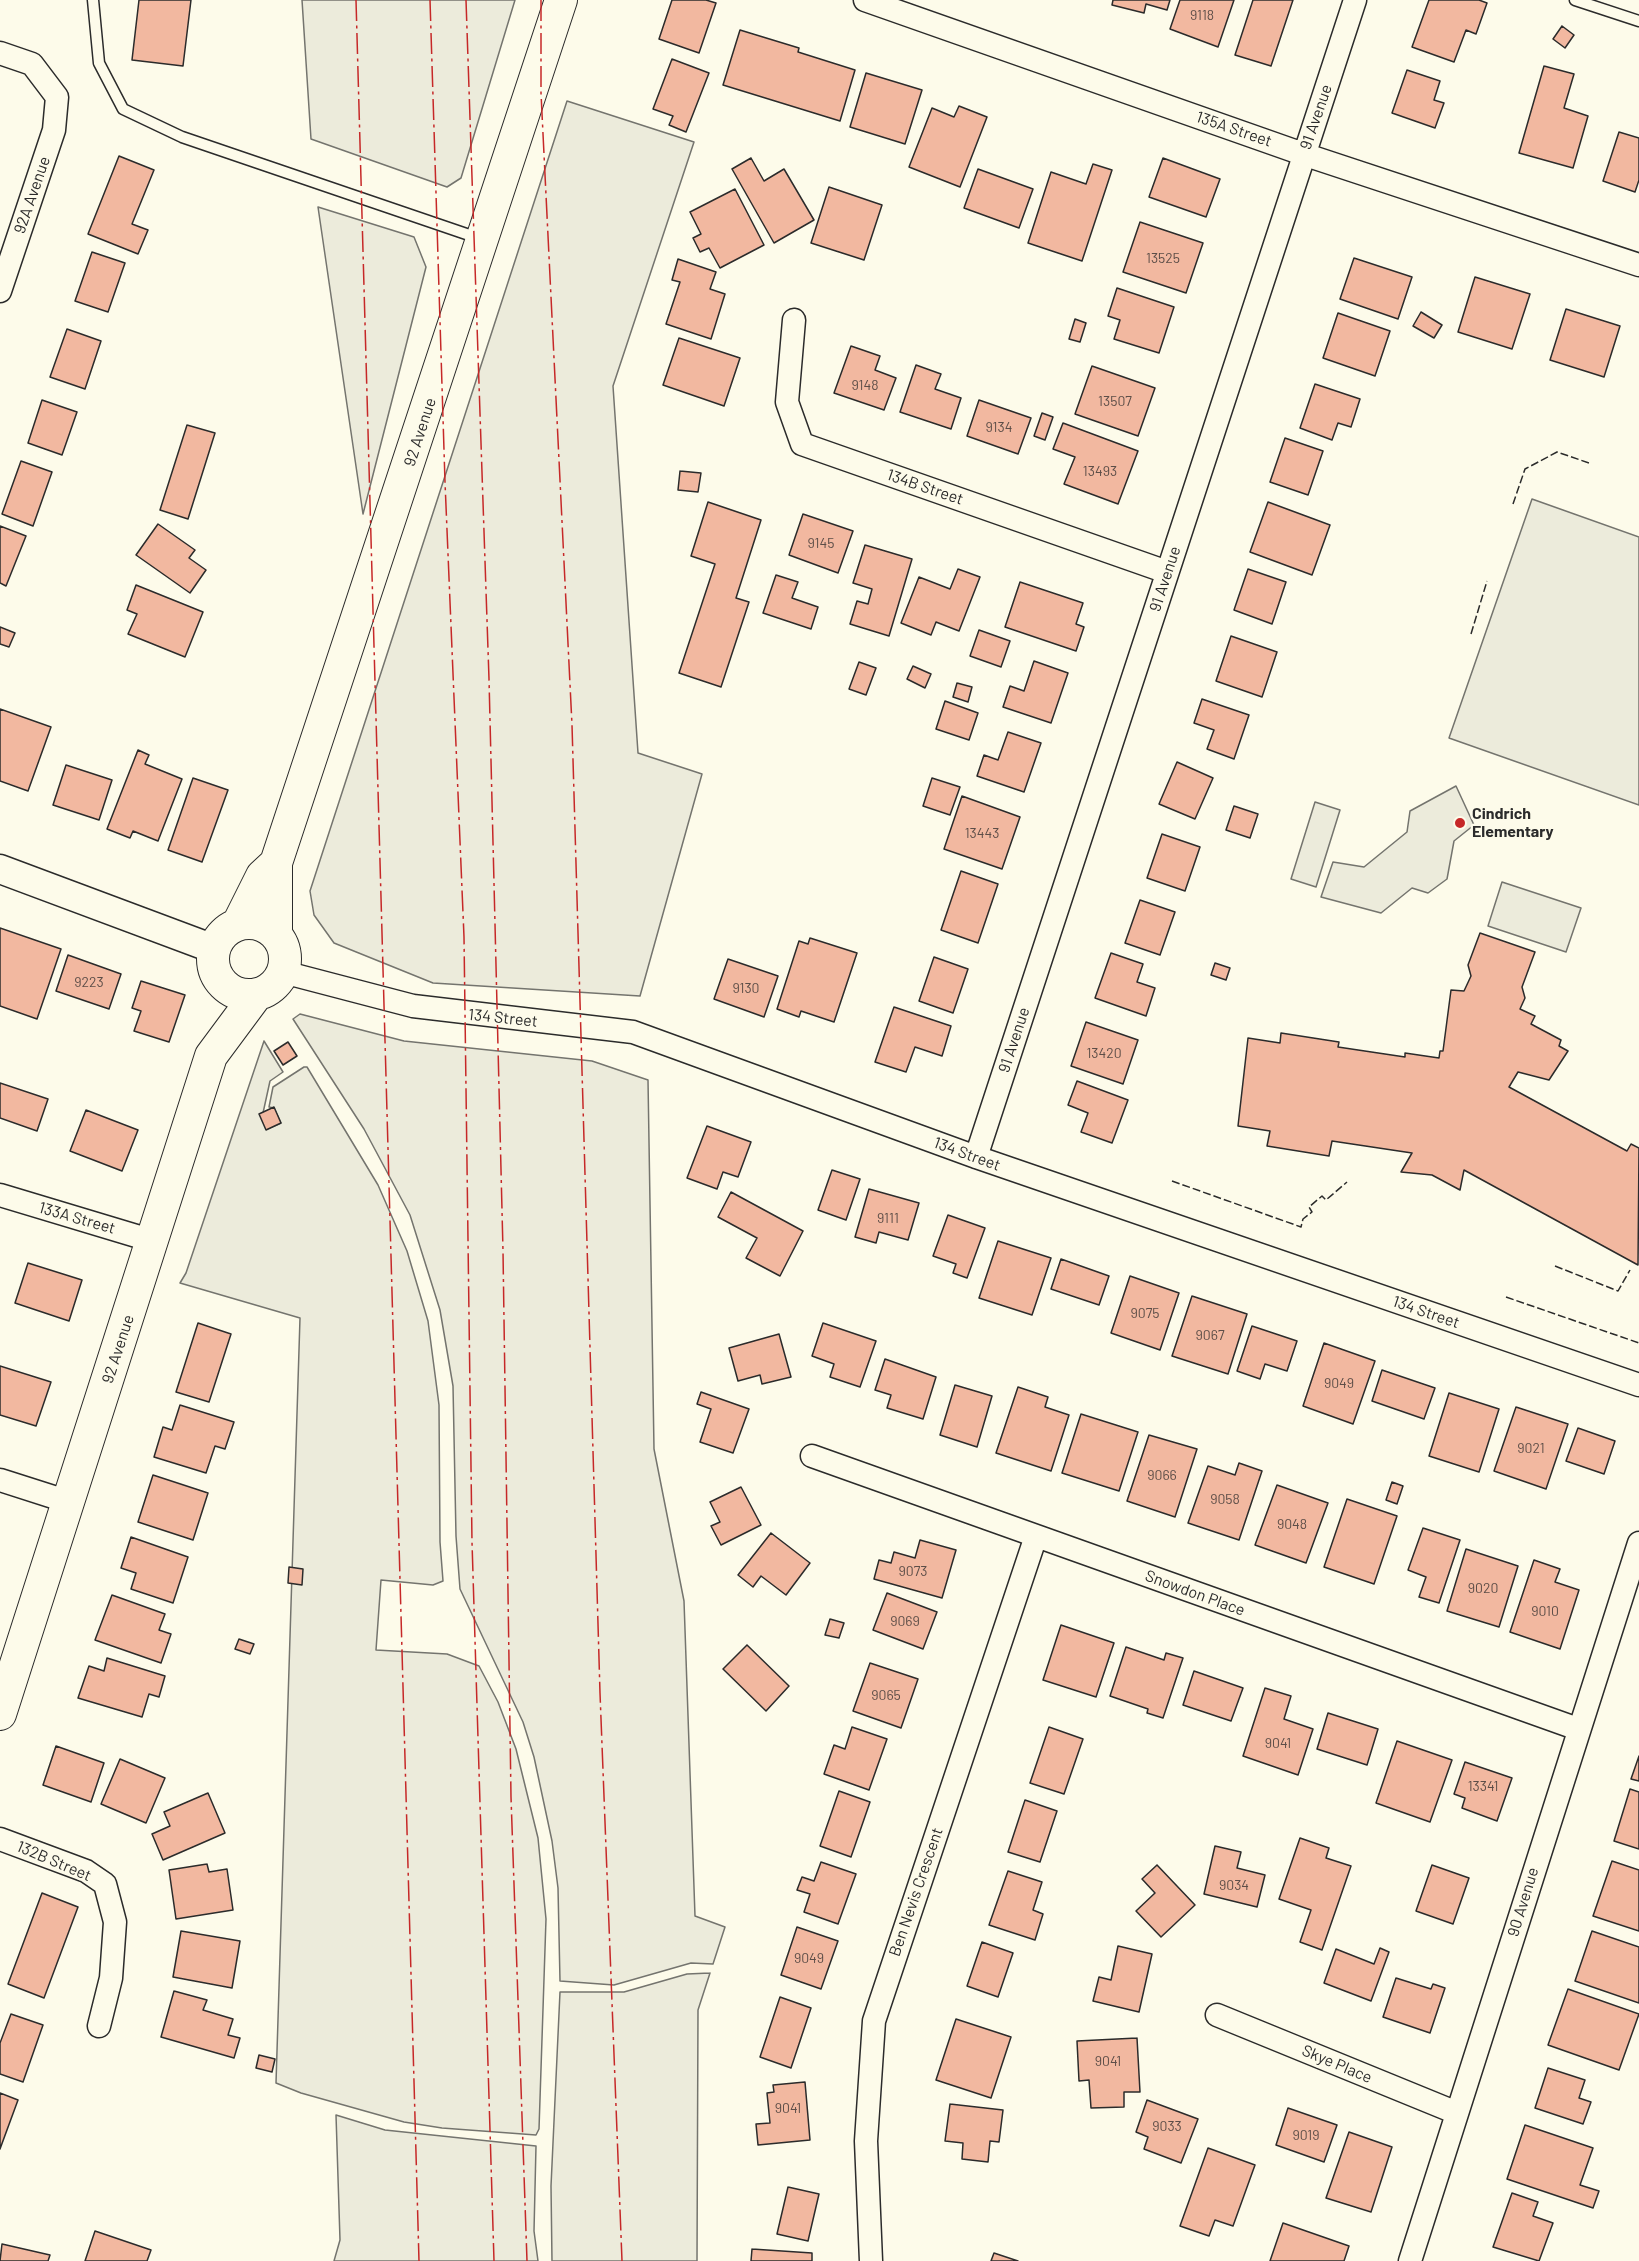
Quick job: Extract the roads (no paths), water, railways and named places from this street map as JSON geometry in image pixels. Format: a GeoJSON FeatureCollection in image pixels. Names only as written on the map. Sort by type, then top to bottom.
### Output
{"type":"FeatureCollection","features":[{"type":"Feature","properties":{"kind":"main road","name":"92 Avenue"},"geometry":{"type":"LineString","coordinates":[[276,863],[484,240],[561,0]]}},
{"type":"Feature","properties":{"kind":"main road"},"geometry":{"type":"LineString","coordinates":[[238,924],[262,876],[276,863]]}},
{"type":"Feature","properties":{"kind":"main road"},"geometry":{"type":"LineString","coordinates":[[276,863],[276,934]]}},
{"type":"Feature","properties":{"kind":"main road"},"geometry":{"type":"LineString","coordinates":[[246,922],[260,924],[276,934],[282,943],[286,957],[283,972],[276,984],[257,994],[238,994],[220,980],[212,963],[214,949],[220,936],[238,924],[246,922]]}},
{"type":"Feature","properties":{"kind":"main road"},"geometry":{"type":"LineString","coordinates":[[211,1056],[209,1036],[217,1011],[220,980]]}},
{"type":"Feature","properties":{"kind":"main road","name":"92 Avenue"},"geometry":{"type":"LineString","coordinates":[[0,1714],[211,1056],[257,994]]}},
{"type":"Feature","properties":{"kind":"street","name":"135A Street"},"geometry":{"type":"LineString","coordinates":[[865,0],[1303,154],[1639,265]]}},
{"type":"Feature","properties":{"kind":"street","name":"91 Avenue"},"geometry":{"type":"LineString","coordinates":[[976,1157],[1355,0]]}},
{"type":"Feature","properties":{"kind":"street","name":"92A Avenue"},"geometry":{"type":"LineString","coordinates":[[0,53],[32,64],[57,97],[54,130],[6,251],[0,291]]}},
{"type":"Feature","properties":{"kind":"street","name":"134B Street"},"geometry":{"type":"LineString","coordinates":[[794,320],[787,402],[802,444],[1167,572]]}},
{"type":"Feature","properties":{"kind":"street"},"geometry":{"type":"LineString","coordinates":[[0,869],[214,949]]}},
{"type":"Feature","properties":{"kind":"street","name":"134 Street"},"geometry":{"type":"LineString","coordinates":[[283,972],[413,1006],[633,1032],[976,1157],[1639,1385]]}},
{"type":"Feature","properties":{"kind":"street","name":"133A Street"},"geometry":{"type":"LineString","coordinates":[[0,1196],[153,1241]]}},
{"type":"Feature","properties":{"kind":"street","name":"Snowdon Place"},"geometry":{"type":"LineString","coordinates":[[812,1456],[1578,1729]]}},
{"type":"Feature","properties":{"kind":"street"},"geometry":{"type":"LineString","coordinates":[[0,1480],[69,1502]]}},
{"type":"Feature","properties":{"kind":"street","name":"Ben Nevis Crescent"},"geometry":{"type":"LineString","coordinates":[[871,2261],[866,2141],[868,2080],[874,2021],[1036,1536]]}},
{"type":"Feature","properties":{"kind":"street","name":"90 Avenue"},"geometry":{"type":"LineString","coordinates":[[1410,2261],[1639,1543]]}},
{"type":"Feature","properties":{"kind":"street","name":"132B Street"},"geometry":{"type":"LineString","coordinates":[[0,1839],[75,1866],[105,1884],[115,1922],[111,1978],[99,2026]]}},
{"type":"Feature","properties":{"kind":"street","name":"Skye Place"},"geometry":{"type":"LineString","coordinates":[[1217,2014],[1457,2113]]}},
{"type":"Feature","properties":{"kind":"lane"},"geometry":{"type":"LineString","coordinates":[[93,0],[99,63],[123,109],[182,137],[484,240]]}},
{"type":"Feature","properties":{"kind":"lane"},"geometry":{"type":"LineString","coordinates":[[1575,0],[1639,21]]}},
{"type":"Feature","properties":{"kind":"place","name":"Cindrich Elementary"},"geometry":{"type":"Point","coordinates":[1460,823]}}]}
